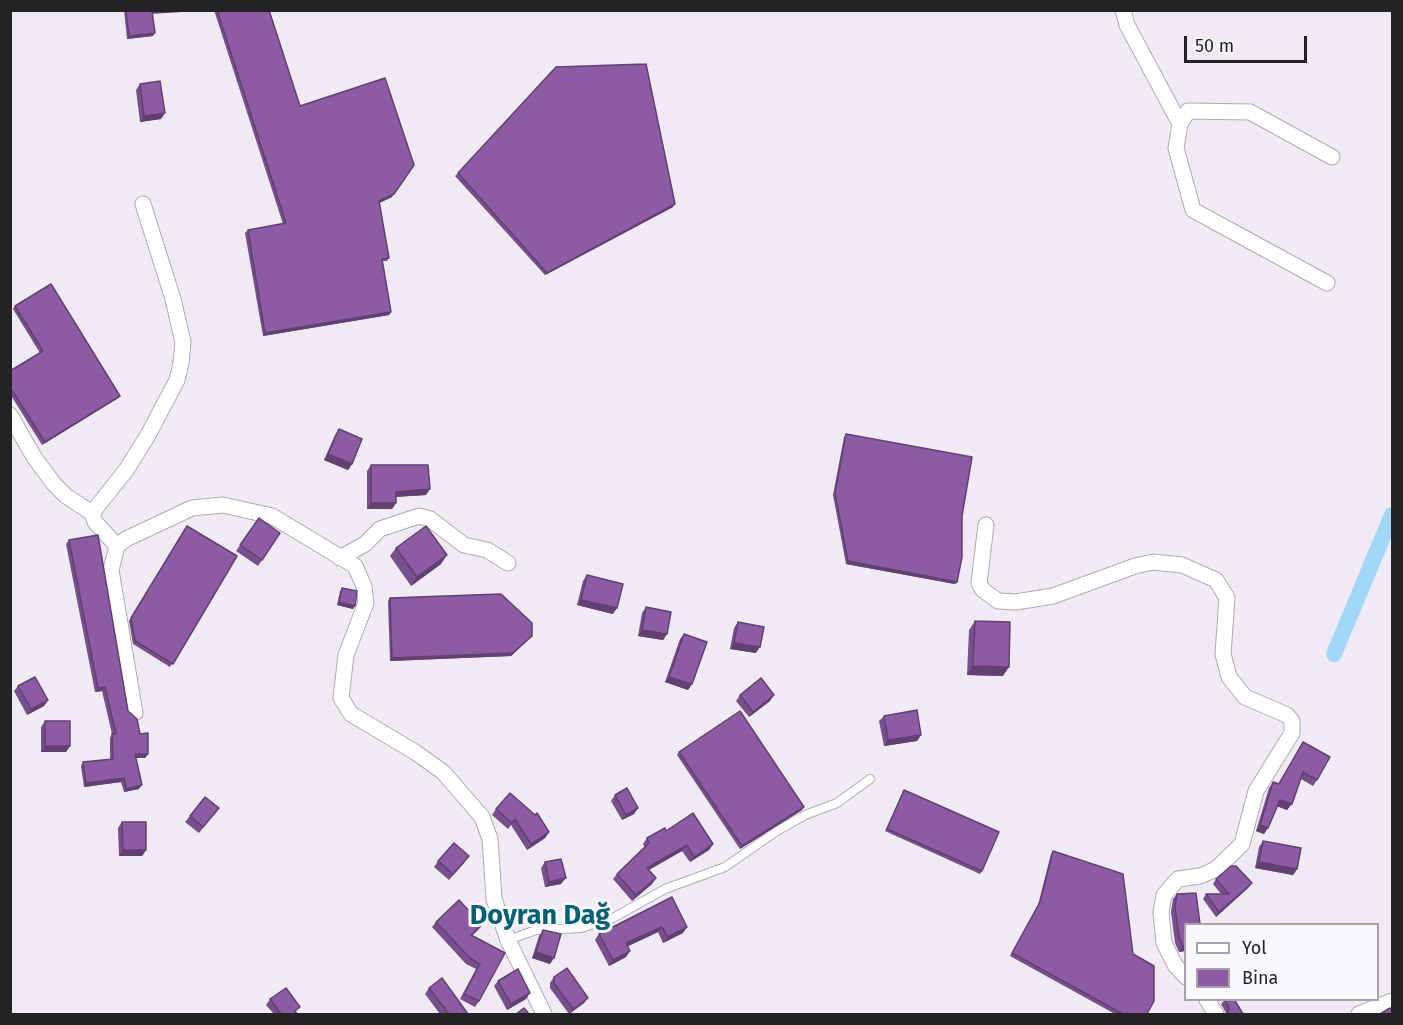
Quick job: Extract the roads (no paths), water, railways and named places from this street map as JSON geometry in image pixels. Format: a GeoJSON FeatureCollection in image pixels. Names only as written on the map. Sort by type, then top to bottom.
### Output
{"type":"FeatureCollection","features":[{"type":"Feature","properties":{"kind":"street"},"geometry":{"type":"LineString","coordinates":[[1124,10],[1126,25],[1180,124]]}},
{"type":"Feature","properties":{"kind":"street"},"geometry":{"type":"LineString","coordinates":[[1327,283],[1193,210],[1176,148],[1180,124],[1188,111],[1250,112],[1332,157]]}},
{"type":"Feature","properties":{"kind":"street"},"geometry":{"type":"LineString","coordinates":[[92,513],[127,469],[148,435],[177,380],[181,363],[183,342],[173,299],[143,204]]}},
{"type":"Feature","properties":{"kind":"street"},"geometry":{"type":"LineString","coordinates":[[10,415],[34,457],[54,484],[66,496],[92,513],[95,522],[117,546]]}},
{"type":"Feature","properties":{"kind":"street"},"geometry":{"type":"LineString","coordinates":[[135,713],[111,570],[117,546],[164,519],[192,508],[223,505],[272,516],[355,566],[364,586],[366,603],[346,655],[341,698],[351,714],[415,752],[442,772],[482,818],[490,839],[494,899],[508,940],[544,1014]]}},
{"type":"Feature","properties":{"kind":"street"},"geometry":{"type":"LineString","coordinates":[[340,558],[365,544],[380,529],[419,516],[430,519],[464,545],[487,550],[508,563]]}},
{"type":"Feature","properties":{"kind":"street"},"geometry":{"type":"LineString","coordinates":[[986,525],[979,583],[982,590],[998,601],[1016,602],[1053,596],[1135,566],[1153,562],[1182,566],[1216,580],[1227,598],[1223,654],[1229,677],[1245,697],[1287,715],[1292,721],[1292,733],[1256,791],[1242,844],[1216,869],[1200,876],[1178,879],[1164,895],[1161,912],[1164,943],[1175,965],[1184,976]]}},
{"type":"Feature","properties":{"kind":"street"},"geometry":{"type":"LineString","coordinates":[[1208,1001],[1216,1014]]}},
{"type":"Feature","properties":{"kind":"street"},"geometry":{"type":"LineString","coordinates":[[1359,1014],[1392,1001]]}},
{"type":"Feature","properties":{"kind":"lane"},"geometry":{"type":"LineString","coordinates":[[508,940],[536,930],[581,928],[613,918],[665,889],[725,867],[777,831],[806,815],[837,803],[870,779]]}},
{"type":"Feature","properties":{"kind":"waterway"},"geometry":{"type":"LineString","coordinates":[[1334,654],[1392,515]]}},
{"type":"Feature","properties":{"kind":"district","name":"Doyran Dağ"},"geometry":{"type":"Point","coordinates":[540,916]}}]}
